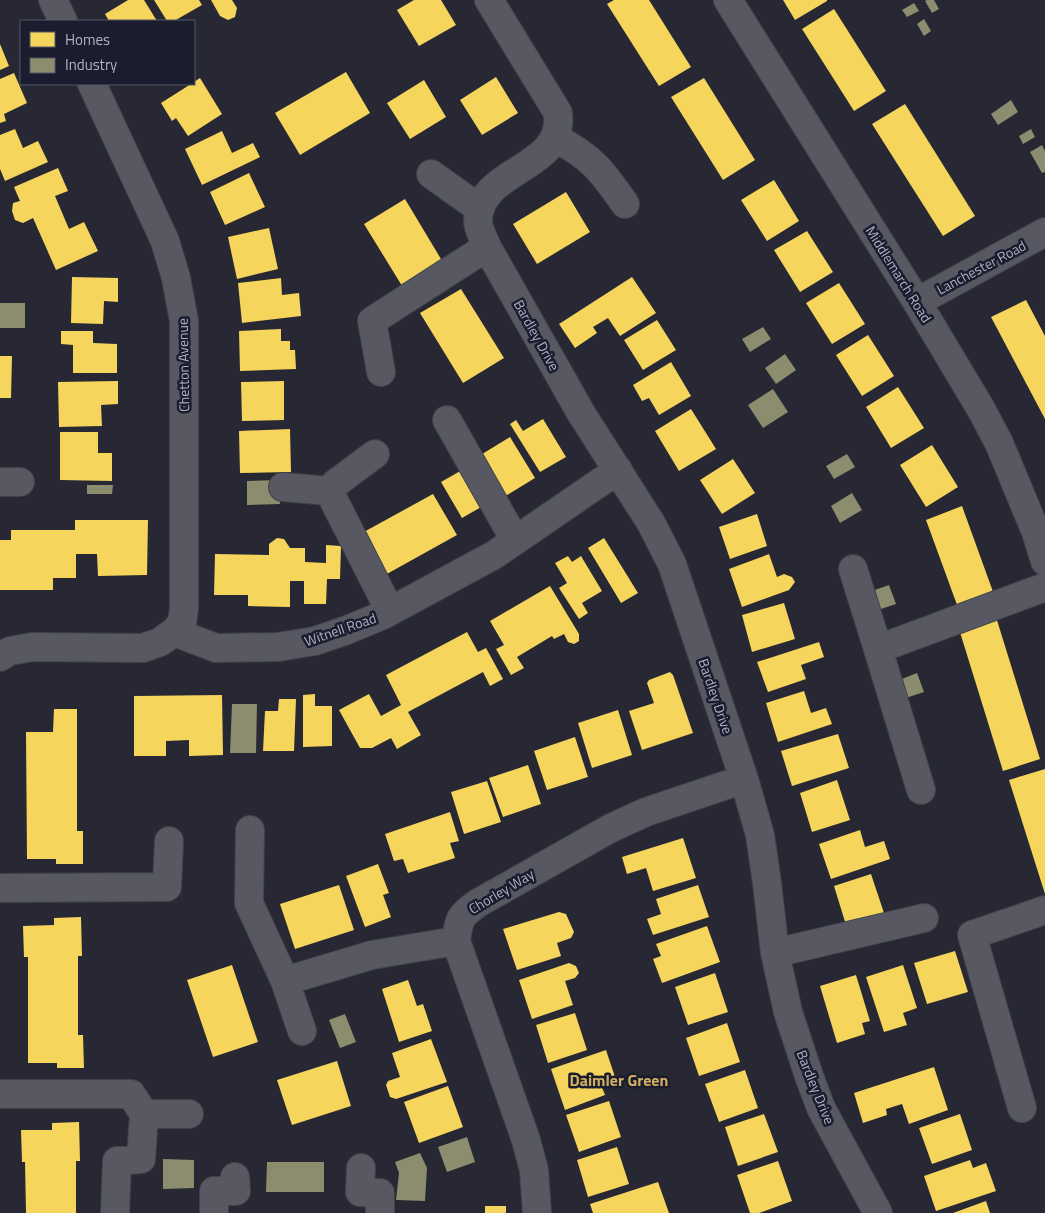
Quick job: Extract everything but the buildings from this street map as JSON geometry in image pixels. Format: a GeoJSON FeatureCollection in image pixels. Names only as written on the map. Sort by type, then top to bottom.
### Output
{"type":"FeatureCollection","features":[{"type":"Feature","properties":{"kind":"street"},"geometry":{"type":"LineString","coordinates":[[53,0],[63,20]]}},
{"type":"Feature","properties":{"kind":"street"},"geometry":{"type":"LineString","coordinates":[[431,174],[480,209],[484,198],[493,188],[543,154],[555,138],[560,123],[558,113],[489,0]]}},
{"type":"Feature","properties":{"kind":"street","name":"Middlemarch Road"},"geometry":{"type":"LineString","coordinates":[[728,0],[917,302],[980,409],[999,443],[1036,532],[1045,561]]}},
{"type":"Feature","properties":{"kind":"street","name":"Chetton Avenue"},"geometry":{"type":"LineString","coordinates":[[92,85],[165,241],[176,278],[184,321],[184,609],[182,622],[174,632]]}},
{"type":"Feature","properties":{"kind":"street"},"geometry":{"type":"LineString","coordinates":[[555,138],[587,157],[600,169],[625,204]]}},
{"type":"Feature","properties":{"kind":"street","name":"Bardley Drive"},"geometry":{"type":"LineString","coordinates":[[480,209],[478,224],[487,247],[580,413],[651,523],[672,564],[744,779],[760,836],[775,953],[788,1012],[821,1108],[878,1213]]}},
{"type":"Feature","properties":{"kind":"street","name":"Lanchester Road"},"geometry":{"type":"LineString","coordinates":[[917,302],[1045,232]]}},
{"type":"Feature","properties":{"kind":"street"},"geometry":{"type":"LineString","coordinates":[[381,372],[372,321],[487,247]]}},
{"type":"Feature","properties":{"kind":"street"},"geometry":{"type":"LineString","coordinates":[[447,420],[515,540]]}},
{"type":"Feature","properties":{"kind":"street"},"geometry":{"type":"LineString","coordinates":[[329,491],[336,483],[375,454]]}},
{"type":"Feature","properties":{"kind":"street","name":"Witnell Road"},"geometry":{"type":"LineString","coordinates":[[174,632],[216,648],[278,647],[315,641],[347,630],[390,611],[494,555],[618,470]]}},
{"type":"Feature","properties":{"kind":"street"},"geometry":{"type":"LineString","coordinates":[[283,487],[329,491]]}},
{"type":"Feature","properties":{"kind":"street"},"geometry":{"type":"LineString","coordinates":[[329,491],[390,611]]}},
{"type":"Feature","properties":{"kind":"street"},"geometry":{"type":"LineString","coordinates":[[853,569],[921,790]]}},
{"type":"Feature","properties":{"kind":"street"},"geometry":{"type":"LineString","coordinates":[[878,649],[1045,587]]}},
{"type":"Feature","properties":{"kind":"street"},"geometry":{"type":"LineString","coordinates":[[0,657],[10,651],[32,647],[143,648],[160,642],[174,632]]}},
{"type":"Feature","properties":{"kind":"street","name":"Chorley Way"},"geometry":{"type":"LineString","coordinates":[[456,941],[458,926],[463,914],[478,903],[552,860],[611,828],[646,812],[744,779]]}},
{"type":"Feature","properties":{"kind":"street"},"geometry":{"type":"LineString","coordinates":[[250,830],[249,903],[285,981],[302,1031]]}},
{"type":"Feature","properties":{"kind":"street"},"geometry":{"type":"LineString","coordinates":[[0,888],[167,887],[168,840]]}},
{"type":"Feature","properties":{"kind":"street"},"geometry":{"type":"LineString","coordinates":[[1022,1108],[972,935],[1045,910]]}},
{"type":"Feature","properties":{"kind":"street"},"geometry":{"type":"LineString","coordinates":[[775,953],[924,918]]}},
{"type":"Feature","properties":{"kind":"street"},"geometry":{"type":"LineString","coordinates":[[285,981],[372,955],[456,941],[526,1140],[534,1170],[537,1213]]}},
{"type":"Feature","properties":{"kind":"street"},"geometry":{"type":"LineString","coordinates":[[0,1094],[131,1094],[144,1114],[141,1159],[117,1161],[115,1213]]}},
{"type":"Feature","properties":{"kind":"street"},"geometry":{"type":"LineString","coordinates":[[144,1114],[189,1114]]}},
{"type":"Feature","properties":{"kind":"street"},"geometry":{"type":"LineString","coordinates":[[361,1168],[360,1192],[380,1193],[380,1213]]}},
{"type":"Feature","properties":{"kind":"street"},"geometry":{"type":"LineString","coordinates":[[214,1213],[214,1192],[236,1191],[235,1177]]}},
{"type":"Feature","properties":{"kind":"district","name":"Daimler Green"},"geometry":{"type":"Point","coordinates":[619,1080]}}]}
